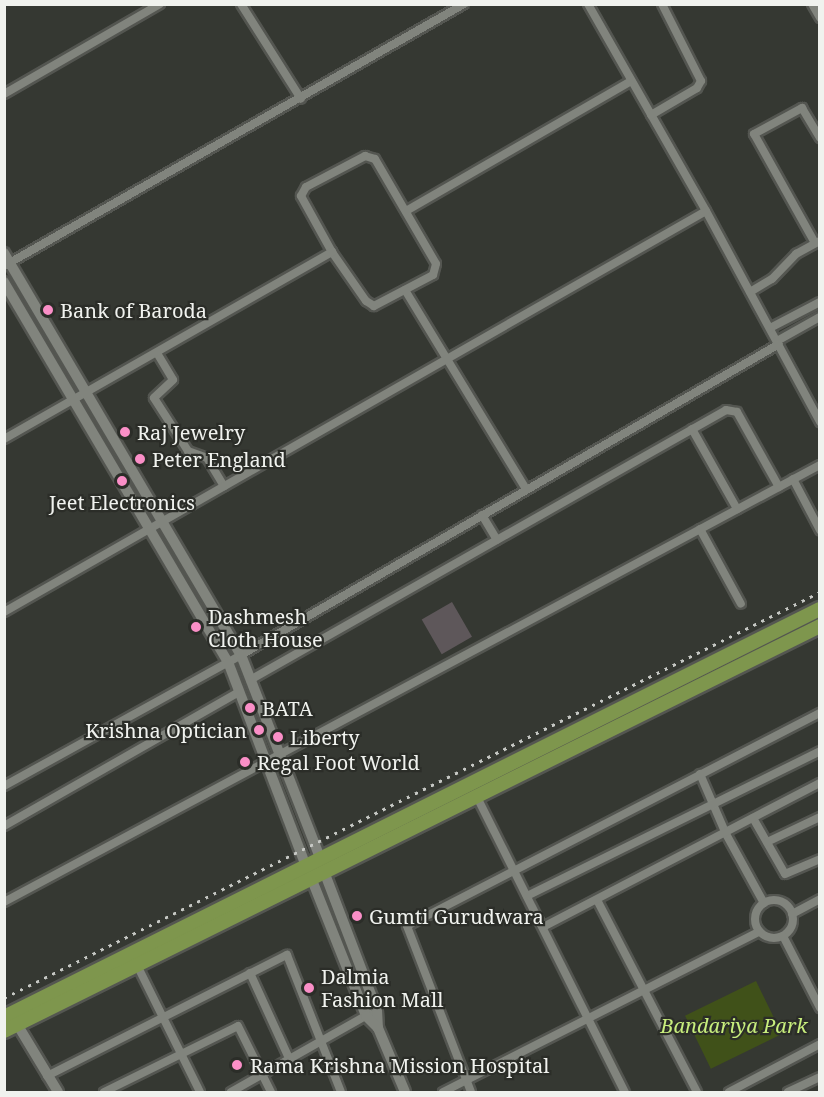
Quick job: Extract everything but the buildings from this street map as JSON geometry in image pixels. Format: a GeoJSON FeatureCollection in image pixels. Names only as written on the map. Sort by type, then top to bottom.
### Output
{"type":"FeatureCollection","features":[{"type":"Feature","properties":{"kind":"highway"},"geometry":{"type":"LineString","coordinates":[[134,959],[325,874],[477,797],[601,726],[819,609]]}},
{"type":"Feature","properties":{"kind":"highway"},"geometry":{"type":"LineString","coordinates":[[9,1022],[134,959],[306,866],[601,726],[819,626]]}},
{"type":"Feature","properties":{"kind":"street"},"geometry":{"type":"LineString","coordinates":[[4,94],[160,4]]}},
{"type":"Feature","properties":{"kind":"street"},"geometry":{"type":"LineString","coordinates":[[241,4],[301,99]]}},
{"type":"Feature","properties":{"kind":"street"},"geometry":{"type":"LineString","coordinates":[[306,866],[228,662],[86,392],[6,260],[301,99],[464,4]]}},
{"type":"Feature","properties":{"kind":"street"},"geometry":{"type":"LineString","coordinates":[[588,4],[706,211],[819,422]]}},
{"type":"Feature","properties":{"kind":"street"},"geometry":{"type":"LineString","coordinates":[[651,115],[697,87],[701,81],[662,4]]}},
{"type":"Feature","properties":{"kind":"street"},"geometry":{"type":"LineString","coordinates":[[812,4],[819,18]]}},
{"type":"Feature","properties":{"kind":"street"},"geometry":{"type":"LineString","coordinates":[[406,211],[631,81]]}},
{"type":"Feature","properties":{"kind":"street"},"geometry":{"type":"LineString","coordinates":[[750,292],[817,242],[754,134],[802,108],[819,138]]}},
{"type":"Feature","properties":{"kind":"street"},"geometry":{"type":"LineString","coordinates":[[371,156],[406,211],[436,269],[378,305],[369,304],[332,252],[303,202],[306,187],[371,156]]}},
{"type":"Feature","properties":{"kind":"street"},"geometry":{"type":"LineString","coordinates":[[4,612],[706,211]]}},
{"type":"Feature","properties":{"kind":"street"},"geometry":{"type":"LineString","coordinates":[[4,439],[332,252]]}},
{"type":"Feature","properties":{"kind":"street"},"geometry":{"type":"LineString","coordinates":[[4,282],[75,398],[241,655],[321,860]]}},
{"type":"Feature","properties":{"kind":"street"},"geometry":{"type":"LineString","coordinates":[[405,290],[526,489]]}},
{"type":"Feature","properties":{"kind":"street"},"geometry":{"type":"LineString","coordinates":[[770,328],[819,302]]}},
{"type":"Feature","properties":{"kind":"street"},"geometry":{"type":"LineString","coordinates":[[4,786],[241,655],[819,317]]}},
{"type":"Feature","properties":{"kind":"street"},"geometry":{"type":"LineString","coordinates":[[157,353],[173,380],[154,398],[188,451],[207,458],[224,486]]}},
{"type":"Feature","properties":{"kind":"street"},"geometry":{"type":"LineString","coordinates":[[250,680],[726,410],[735,410],[779,487]]}},
{"type":"Feature","properties":{"kind":"street"},"geometry":{"type":"LineString","coordinates":[[692,429],[737,509]]}},
{"type":"Feature","properties":{"kind":"street"},"geometry":{"type":"LineString","coordinates":[[4,903],[264,761],[819,465]]}},
{"type":"Feature","properties":{"kind":"street"},"geometry":{"type":"LineString","coordinates":[[793,479],[819,530]]}},
{"type":"Feature","properties":{"kind":"street"},"geometry":{"type":"LineString","coordinates":[[482,515],[496,540]]}},
{"type":"Feature","properties":{"kind":"street"},"geometry":{"type":"LineString","coordinates":[[700,529],[741,604]]}},
{"type":"Feature","properties":{"kind":"street"},"geometry":{"type":"LineString","coordinates":[[4,826],[239,692]]}},
{"type":"Feature","properties":{"kind":"street"},"geometry":{"type":"LineString","coordinates":[[471,1092],[407,926],[513,869],[819,713]]}},
{"type":"Feature","properties":{"kind":"street"},"geometry":{"type":"LineString","coordinates":[[527,896],[819,751]]}},
{"type":"Feature","properties":{"kind":"street"},"geometry":{"type":"LineString","coordinates":[[700,774],[726,834],[764,903]]}},
{"type":"Feature","properties":{"kind":"street"},"geometry":{"type":"LineString","coordinates":[[543,927],[726,834],[819,783]]}},
{"type":"Feature","properties":{"kind":"street"},"geometry":{"type":"LineString","coordinates":[[477,797],[587,1020],[626,1092]]}},
{"type":"Feature","properties":{"kind":"street"},"geometry":{"type":"LineString","coordinates":[[767,842],[819,817]]}},
{"type":"Feature","properties":{"kind":"street"},"geometry":{"type":"LineString","coordinates":[[753,818],[787,875],[819,859]]}},
{"type":"Feature","properties":{"kind":"street"},"geometry":{"type":"LineString","coordinates":[[325,874],[377,1010],[378,1028],[405,1092]]}},
{"type":"Feature","properties":{"kind":"street"},"geometry":{"type":"LineString","coordinates":[[312,880],[366,1016],[378,1028]]}},
{"type":"Feature","properties":{"kind":"street"},"geometry":{"type":"LineString","coordinates":[[792,914],[819,899]]}},
{"type":"Feature","properties":{"kind":"street"},"geometry":{"type":"LineString","coordinates":[[597,900],[697,1092]]}},
{"type":"Feature","properties":{"kind":"street"},"geometry":{"type":"LineString","coordinates":[[781,902],[792,914],[789,931],[783,936],[770,938],[759,932],[755,922],[756,911],[764,903],[781,902]]}},
{"type":"Feature","properties":{"kind":"street"},"geometry":{"type":"LineString","coordinates":[[443,1092],[759,932]]}},
{"type":"Feature","properties":{"kind":"street"},"geometry":{"type":"LineString","coordinates":[[783,936],[819,1008]]}},
{"type":"Feature","properties":{"kind":"street"},"geometry":{"type":"LineString","coordinates":[[47,1076],[161,1016],[287,955],[341,1092]]}},
{"type":"Feature","properties":{"kind":"street"},"geometry":{"type":"LineString","coordinates":[[134,959],[200,1092]]}},
{"type":"Feature","properties":{"kind":"street"},"geometry":{"type":"LineString","coordinates":[[250,973],[289,1058]]}},
{"type":"Feature","properties":{"kind":"street"},"geometry":{"type":"LineString","coordinates":[[231,1092],[377,1010]]}},
{"type":"Feature","properties":{"kind":"street"},"geometry":{"type":"LineString","coordinates":[[9,1022],[58,1092]]}},
{"type":"Feature","properties":{"kind":"street"},"geometry":{"type":"LineString","coordinates":[[104,1092],[238,1026],[271,1092]]}},
{"type":"Feature","properties":{"kind":"street"},"geometry":{"type":"LineString","coordinates":[[729,1092],[819,1044]]}},
{"type":"Feature","properties":{"kind":"street"},"geometry":{"type":"LineString","coordinates":[[788,1092],[819,1077]]}},
{"type":"Feature","properties":{"kind":"green space","name":"Bandariya Park"},"geometry":{"type":"Polygon","coordinates":[[[756,981],[782,1034],[711,1069],[685,1016],[756,981]]]}},
{"type":"Feature","properties":{"kind":"railway"},"geometry":{"type":"LineString","coordinates":[[4,998],[820,592]]}},
{"type":"Feature","properties":{"kind":"place","name":"Bank of Baroda"},"geometry":{"type":"Point","coordinates":[48,310]}},
{"type":"Feature","properties":{"kind":"place","name":"Raj Jewelry"},"geometry":{"type":"Point","coordinates":[125,432]}},
{"type":"Feature","properties":{"kind":"place","name":"Peter England"},"geometry":{"type":"Point","coordinates":[140,459]}},
{"type":"Feature","properties":{"kind":"place","name":"Jeet Electronics"},"geometry":{"type":"Point","coordinates":[122,481]}},
{"type":"Feature","properties":{"kind":"place","name":"Dashmesh Cloth House"},"geometry":{"type":"Point","coordinates":[196,627]}},
{"type":"Feature","properties":{"kind":"place","name":"BATA"},"geometry":{"type":"Point","coordinates":[250,708]}},
{"type":"Feature","properties":{"kind":"place","name":"Krishna Optician"},"geometry":{"type":"Point","coordinates":[259,730]}},
{"type":"Feature","properties":{"kind":"place","name":"Liberty"},"geometry":{"type":"Point","coordinates":[278,737]}},
{"type":"Feature","properties":{"kind":"place","name":"Regal Foot World"},"geometry":{"type":"Point","coordinates":[245,762]}},
{"type":"Feature","properties":{"kind":"place","name":"Gumti Gurudwara"},"geometry":{"type":"Point","coordinates":[357,916]}},
{"type":"Feature","properties":{"kind":"place","name":"Dalmia Fashion Mall"},"geometry":{"type":"Point","coordinates":[309,988]}},
{"type":"Feature","properties":{"kind":"place","name":"Rama Krishna Mission Hospital"},"geometry":{"type":"Point","coordinates":[237,1065]}}]}
